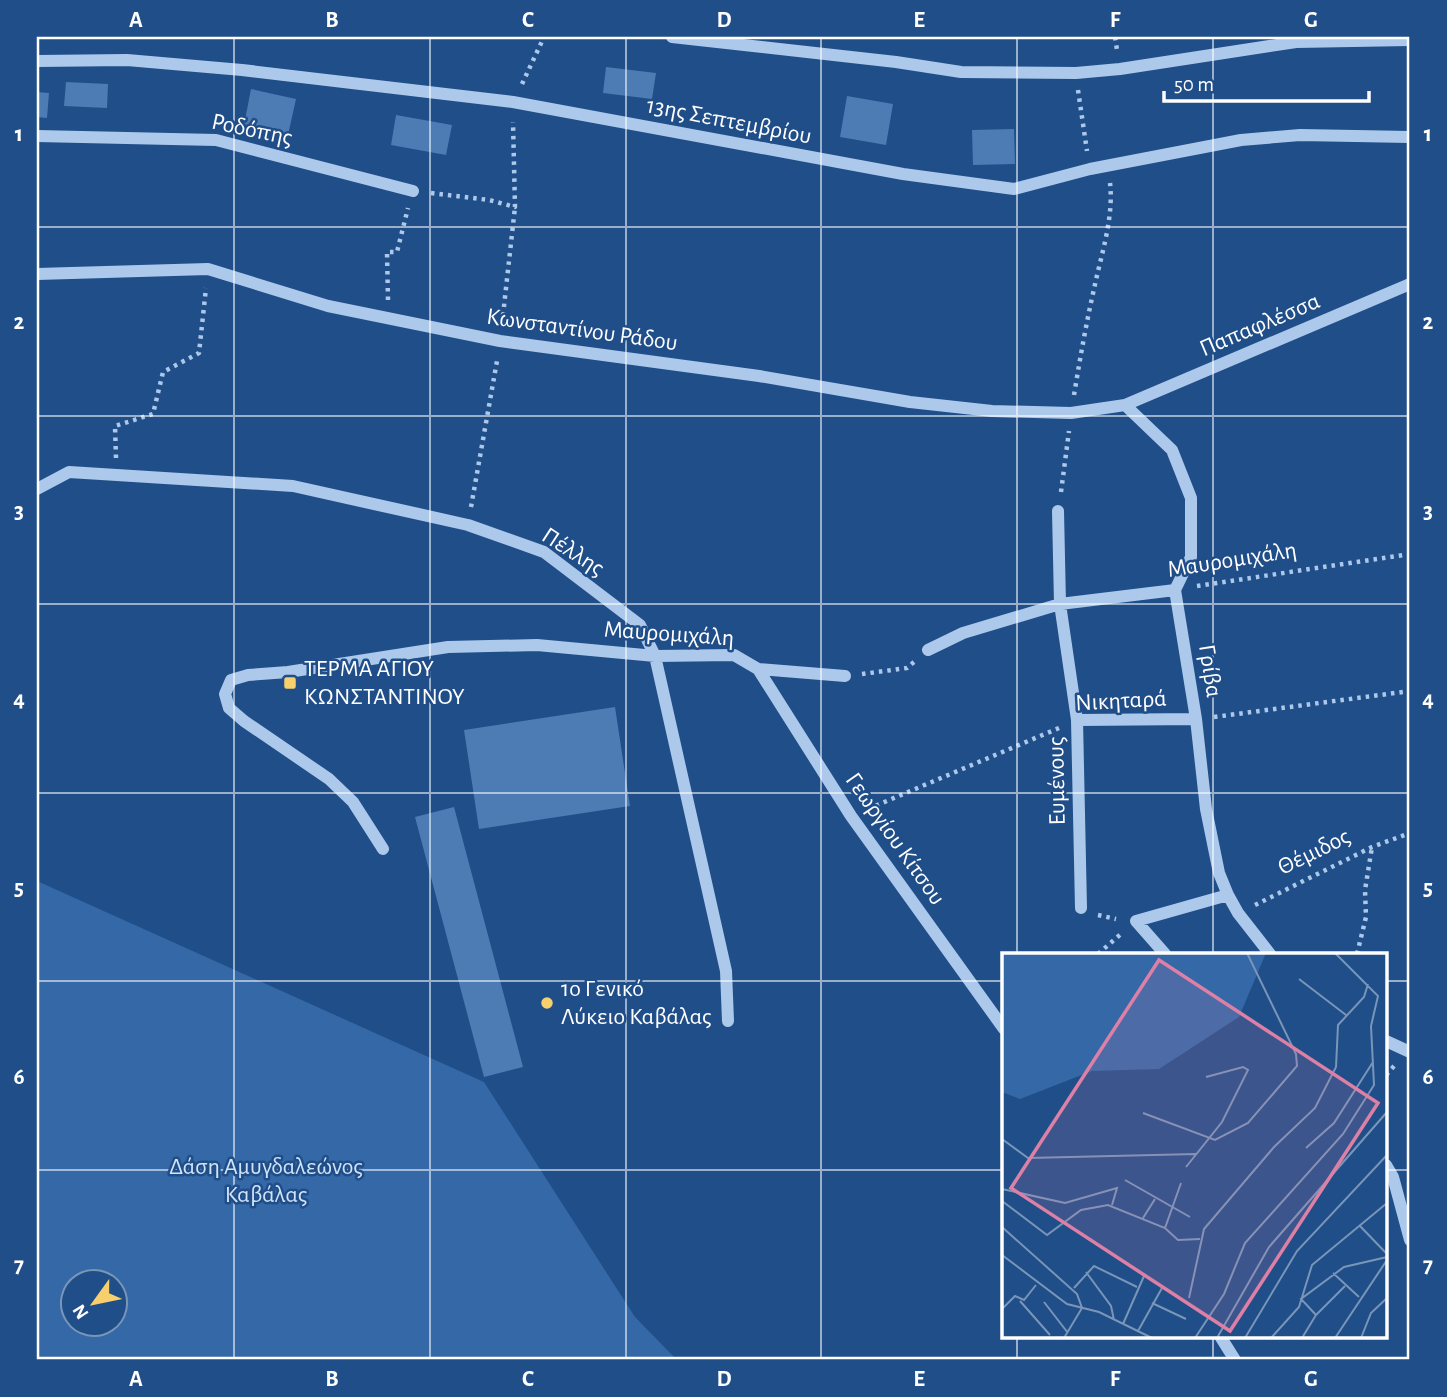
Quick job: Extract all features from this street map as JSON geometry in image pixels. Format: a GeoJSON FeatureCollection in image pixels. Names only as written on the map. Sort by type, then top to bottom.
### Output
{"type":"FeatureCollection","features":[{"type":"Feature","properties":{"kind":"street"},"geometry":{"type":"LineString","coordinates":[[672,37],[896,62],[961,72],[1076,73],[1120,69],[1296,42],[1410,40]]}},
{"type":"Feature","properties":{"kind":"street","name":"13ης Σεπτεμβρίου"},"geometry":{"type":"LineString","coordinates":[[37,61],[127,60],[242,70],[513,102],[903,174],[1014,189],[1108,165],[1241,140],[1288,136],[1410,136]]}},
{"type":"Feature","properties":{"kind":"street","name":"Ροδόπης"},"geometry":{"type":"LineString","coordinates":[[37,136],[216,140],[413,191]]}},
{"type":"Feature","properties":{"kind":"street","name":"Κωνσταντίνου Ράδου"},"geometry":{"type":"LineString","coordinates":[[37,274],[208,269],[328,306],[500,341],[759,376],[910,402],[992,411],[1071,413],[1125,405]]}},
{"type":"Feature","properties":{"kind":"street","name":"Παπαφλέσσα"},"geometry":{"type":"LineString","coordinates":[[1125,405],[1410,284]]}},
{"type":"Feature","properties":{"kind":"street"},"geometry":{"type":"LineString","coordinates":[[1125,405],[1172,450],[1191,498],[1191,557],[1175,590]]}},
{"type":"Feature","properties":{"kind":"street","name":"Πέλλης"},"geometry":{"type":"LineString","coordinates":[[37,489],[69,472],[293,486],[468,525],[544,552],[640,625],[655,656],[726,971],[728,1021]]}},
{"type":"Feature","properties":{"kind":"street","name":"Ευμένους"},"geometry":{"type":"LineString","coordinates":[[1058,510],[1060,604],[1077,720],[1081,908]]}},
{"type":"Feature","properties":{"kind":"street","name":"Μαυρομιχάλη"},"geometry":{"type":"LineString","coordinates":[[929,650],[963,633],[1060,604],[1175,590]]}},
{"type":"Feature","properties":{"kind":"street","name":"Γρίβα"},"geometry":{"type":"LineString","coordinates":[[1175,590],[1196,719],[1206,809],[1219,873],[1238,913],[1269,953]]}},
{"type":"Feature","properties":{"kind":"street","name":"Μαυρομιχάλη"},"geometry":{"type":"LineString","coordinates":[[383,849],[353,802],[329,779],[229,708],[225,694],[231,680],[248,675],[288,673],[448,647],[537,645],[655,656],[734,655],[758,669],[845,676]]}},
{"type":"Feature","properties":{"kind":"street","name":"Γεωργίου Κίτσου"},"geometry":{"type":"LineString","coordinates":[[758,669],[851,816],[1002,1026]]}},
{"type":"Feature","properties":{"kind":"street","name":"Νικηταρά"},"geometry":{"type":"LineString","coordinates":[[1077,720],[1196,719]]}},
{"type":"Feature","properties":{"kind":"street"},"geometry":{"type":"LineString","coordinates":[[1164,953],[1136,921],[1228,895]]}},
{"type":"Feature","properties":{"kind":"street"},"geometry":{"type":"LineString","coordinates":[[1388,1042],[1410,1052]]}},
{"type":"Feature","properties":{"kind":"street"},"geometry":{"type":"LineString","coordinates":[[1388,1169],[1410,1240]]}},
{"type":"Feature","properties":{"kind":"street"},"geometry":{"type":"LineString","coordinates":[[1221,1338],[1235,1360]]}},
{"type":"Feature","properties":{"kind":"path"},"geometry":{"type":"LineString","coordinates":[[468,525],[500,341],[515,207],[513,102],[544,37]]}},
{"type":"Feature","properties":{"kind":"path"},"geometry":{"type":"LineString","coordinates":[[1076,73],[1090,169]]}},
{"type":"Feature","properties":{"kind":"path"},"geometry":{"type":"LineString","coordinates":[[1058,510],[1087,317],[1109,219],[1112,195],[1108,165]]}},
{"type":"Feature","properties":{"kind":"path"},"geometry":{"type":"LineString","coordinates":[[388,318],[387,253],[397,252],[413,191],[489,200],[515,207]]}},
{"type":"Feature","properties":{"kind":"path"},"geometry":{"type":"LineString","coordinates":[[116,473],[115,426],[153,414],[163,372],[199,353],[208,269]]}},
{"type":"Feature","properties":{"kind":"path","name":"Μαυρομιχάλη"},"geometry":{"type":"LineString","coordinates":[[1175,590],[1410,554]]}},
{"type":"Feature","properties":{"kind":"path"},"geometry":{"type":"LineString","coordinates":[[845,676],[907,668],[929,650]]}},
{"type":"Feature","properties":{"kind":"path","name":"Νικηταρά"},"geometry":{"type":"LineString","coordinates":[[1196,719],[1410,691]]}},
{"type":"Feature","properties":{"kind":"path","name":"Νικηταρά"},"geometry":{"type":"LineString","coordinates":[[851,816],[1077,720]]}},
{"type":"Feature","properties":{"kind":"path","name":"Θέμιδος"},"geometry":{"type":"LineString","coordinates":[[1238,913],[1372,846],[1410,833]]}},
{"type":"Feature","properties":{"kind":"path"},"geometry":{"type":"LineString","coordinates":[[1357,953],[1366,917],[1365,890],[1372,846]]}},
{"type":"Feature","properties":{"kind":"path"},"geometry":{"type":"LineString","coordinates":[[1081,908],[1105,919],[1136,921]]}},
{"type":"Feature","properties":{"kind":"path"},"geometry":{"type":"LineString","coordinates":[[1099,953],[1136,921]]}},
{"type":"Feature","properties":{"kind":"green space","name":"Δάση Αμυγδαλεώνος Καβάλας"},"geometry":{"type":"Polygon","coordinates":[[[37,881],[484,1082],[635,1317],[677,1360],[37,1360],[37,881]]]}},
{"type":"Feature","properties":{"kind":"building"},"geometry":{"type":"Polygon","coordinates":[[[606,67],[656,73],[652,99],[603,93],[606,67]]]}},
{"type":"Feature","properties":{"kind":"building"},"geometry":{"type":"Polygon","coordinates":[[[66,82],[108,84],[107,108],[64,106],[66,82]]]}},
{"type":"Feature","properties":{"kind":"building"},"geometry":{"type":"Polygon","coordinates":[[[251,89],[296,99],[288,135],[244,125],[251,89]]]}},
{"type":"Feature","properties":{"kind":"building"},"geometry":{"type":"Polygon","coordinates":[[[37,92],[49,93],[47,118],[37,117],[37,92]]]}},
{"type":"Feature","properties":{"kind":"building"},"geometry":{"type":"Polygon","coordinates":[[[847,96],[893,104],[886,145],[840,137],[847,96]]]}},
{"type":"Feature","properties":{"kind":"building"},"geometry":{"type":"Polygon","coordinates":[[[396,115],[452,125],[446,155],[391,145],[396,115]]]}},
{"type":"Feature","properties":{"kind":"building"},"geometry":{"type":"Polygon","coordinates":[[[1014,129],[1015,164],[973,165],[972,130],[1014,129]]]}},
{"type":"Feature","properties":{"kind":"building"},"geometry":{"type":"Polygon","coordinates":[[[615,707],[630,806],[479,829],[464,730],[615,707]]]}},
{"type":"Feature","properties":{"kind":"building"},"geometry":{"type":"Polygon","coordinates":[[[454,807],[523,1067],[484,1077],[415,817],[454,807]]]}},
{"type":"Feature","properties":{"kind":"place","name":"ΤΕΡΜΑ ΑΓΙΟΥ ΚΩΝΣΤΑΝΤΙΝΟΥ"},"geometry":{"type":"Point","coordinates":[290,683]}},
{"type":"Feature","properties":{"kind":"place","name":"1ο Γενικό Λύκειο Καβάλας"},"geometry":{"type":"Point","coordinates":[547,1003]}}]}
